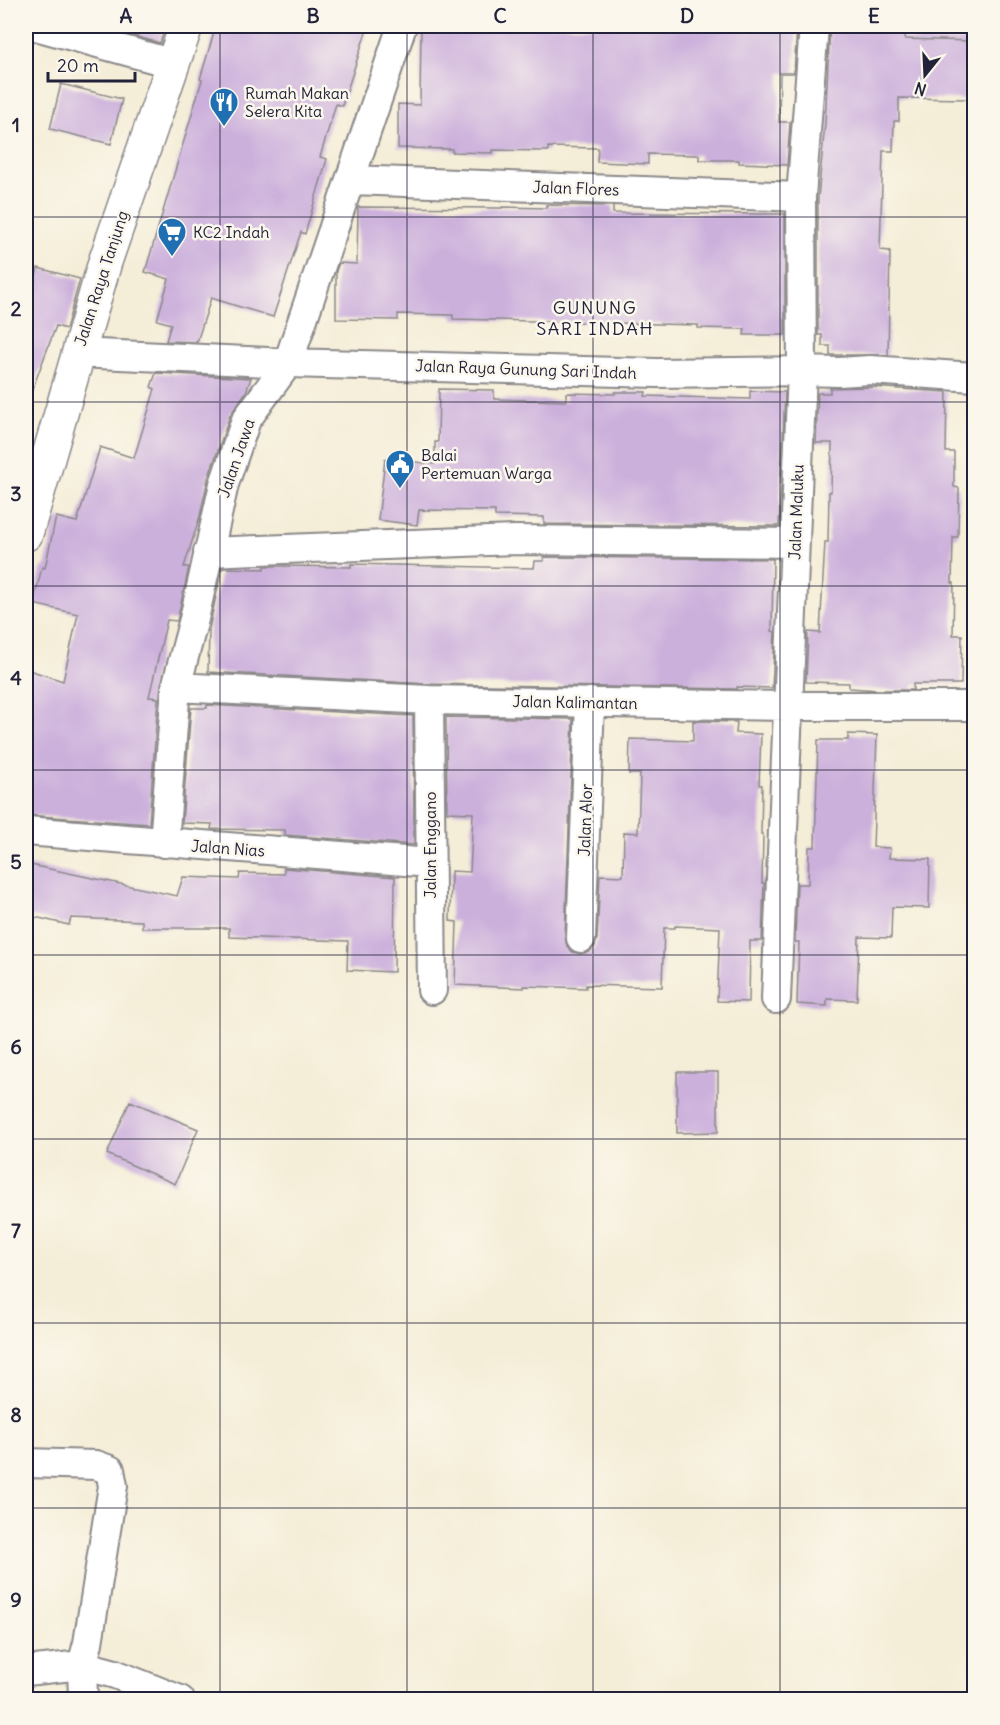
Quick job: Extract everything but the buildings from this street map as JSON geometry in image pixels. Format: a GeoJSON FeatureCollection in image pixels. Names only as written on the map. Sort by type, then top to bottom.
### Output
{"type":"FeatureCollection","features":[{"type":"Feature","properties":{"kind":"main road","name":"Jalan Raya Tanjung"},"geometry":{"type":"LineString","coordinates":[[26,534],[77,353],[186,26]]}},
{"type":"Feature","properties":{"kind":"street"},"geometry":{"type":"LineString","coordinates":[[36,26],[174,64]]}},
{"type":"Feature","properties":{"kind":"street","name":"Jalan Jawa"},"geometry":{"type":"LineString","coordinates":[[164,843],[176,687],[194,619],[224,484],[246,420],[288,363],[402,26]]}},
{"type":"Feature","properties":{"kind":"street","name":"Jalan Maluku"},"geometry":{"type":"LineString","coordinates":[[776,999],[802,371],[801,197],[814,26]]}},
{"type":"Feature","properties":{"kind":"street","name":"Jalan Flores"},"geometry":{"type":"LineString","coordinates":[[351,180],[801,197]]}},
{"type":"Feature","properties":{"kind":"street","name":"Jalan Raya Gunung Sari Indah"},"geometry":{"type":"LineString","coordinates":[[77,353],[288,363],[657,373],[870,370],[975,377]]}},
{"type":"Feature","properties":{"kind":"street"},"geometry":{"type":"LineString","coordinates":[[208,552],[514,540],[794,543]]}},
{"type":"Feature","properties":{"kind":"street","name":"Jalan Kalimantan"},"geometry":{"type":"LineString","coordinates":[[176,687],[429,700],[789,706],[975,706]]}},
{"type":"Feature","properties":{"kind":"street","name":"Jalan Enggano"},"geometry":{"type":"LineString","coordinates":[[429,700],[432,990]]}},
{"type":"Feature","properties":{"kind":"street","name":"Jalan Alor"},"geometry":{"type":"LineString","coordinates":[[581,938],[590,702]]}},
{"type":"Feature","properties":{"kind":"street","name":"Jalan Nias"},"geometry":{"type":"LineString","coordinates":[[26,831],[430,862]]}},
{"type":"Feature","properties":{"kind":"street"},"geometry":{"type":"LineString","coordinates":[[26,1463],[96,1465],[110,1470],[113,1486],[88,1643],[82,1665],[83,1700]]}},
{"type":"Feature","properties":{"kind":"street"},"geometry":{"type":"LineString","coordinates":[[26,1671],[82,1665],[115,1674],[180,1700]]}},
{"type":"Feature","properties":{"kind":"place","name":"Rumah Makan Selera Kita"},"geometry":{"type":"Point","coordinates":[224,128]}},
{"type":"Feature","properties":{"kind":"place","name":"KC2 Indah"},"geometry":{"type":"Point","coordinates":[172,258]}},
{"type":"Feature","properties":{"kind":"place","name":"Balai Pertemuan Warga"},"geometry":{"type":"Point","coordinates":[400,490]}},
{"type":"Feature","properties":{"kind":"district","name":"GUNUNG SARI INDAH"},"geometry":{"type":"Point","coordinates":[595,317]}}]}
